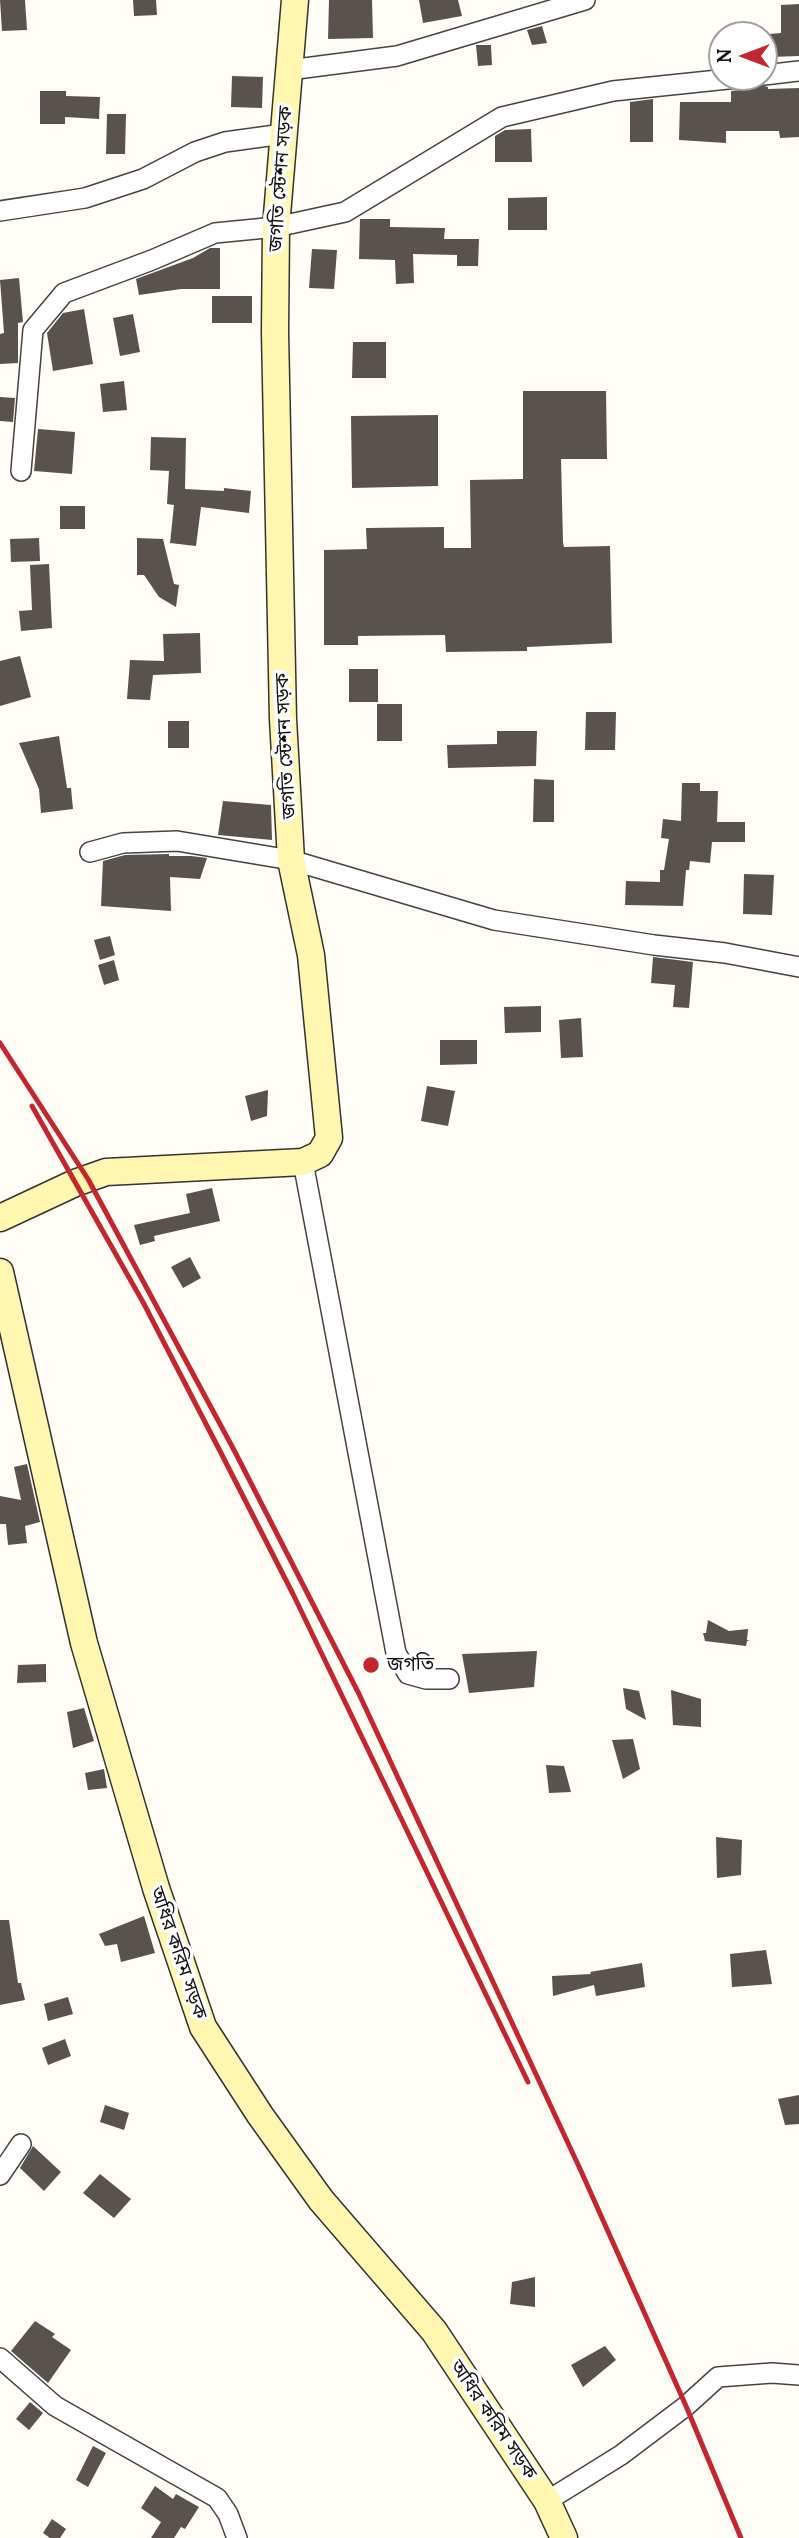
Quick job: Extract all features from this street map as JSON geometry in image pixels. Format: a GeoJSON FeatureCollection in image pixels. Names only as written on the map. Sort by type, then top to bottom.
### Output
{"type":"FeatureCollection","features":[{"type":"Feature","properties":{"kind":"street","name":"জগতি স্টেশন সড়ক"},"geometry":{"type":"LineString","coordinates":[[295,0],[276,227],[275,332],[283,719],[291,860],[311,955],[329,1139],[320,1154],[313,1160],[303,1162]]}},
{"type":"Feature","properties":{"kind":"street"},"geometry":{"type":"LineString","coordinates":[[289,70],[397,56],[585,0]]}},
{"type":"Feature","properties":{"kind":"street"},"geometry":{"type":"LineString","coordinates":[[778,73],[799,71]]}},
{"type":"Feature","properties":{"kind":"street"},"geometry":{"type":"LineString","coordinates":[[21,471],[33,330],[64,293],[215,233],[276,227],[345,212],[502,117],[613,91],[708,81]]}},
{"type":"Feature","properties":{"kind":"street"},"geometry":{"type":"LineString","coordinates":[[0,211],[85,198],[143,179],[195,152],[225,142],[283,134]]}},
{"type":"Feature","properties":{"kind":"street"},"geometry":{"type":"LineString","coordinates":[[90,852],[123,843],[177,841],[291,860],[494,920],[654,945],[725,953],[799,967]]}},
{"type":"Feature","properties":{"kind":"street"},"geometry":{"type":"LineString","coordinates":[[0,1218],[75,1183],[106,1172],[303,1162],[396,1653],[408,1674],[426,1679],[449,1679]]}},
{"type":"Feature","properties":{"kind":"street","name":"অধির করিম সড়ক"},"geometry":{"type":"LineString","coordinates":[[0,1272],[84,1643],[156,1888],[203,2027],[260,2115],[321,2200],[434,2331],[547,2501],[564,2538]]}},
{"type":"Feature","properties":{"kind":"street"},"geometry":{"type":"LineString","coordinates":[[0,2175],[21,2144]]}},
{"type":"Feature","properties":{"kind":"street"},"geometry":{"type":"LineString","coordinates":[[0,2358],[55,2406],[218,2498],[228,2514],[237,2538]]}},
{"type":"Feature","properties":{"kind":"street"},"geometry":{"type":"LineString","coordinates":[[547,2501],[621,2455],[686,2406],[718,2377],[772,2373],[799,2375]]}},
{"type":"Feature","properties":{"kind":"building"},"geometry":{"type":"Polygon","coordinates":[[[0,0],[25,0],[27,30],[2,31],[0,0]]]}},
{"type":"Feature","properties":{"kind":"building"},"geometry":{"type":"Polygon","coordinates":[[[133,0],[156,0],[157,15],[134,16],[133,0]]]}},
{"type":"Feature","properties":{"kind":"building"},"geometry":{"type":"Polygon","coordinates":[[[329,0],[372,0],[373,38],[328,39],[329,0]]]}},
{"type":"Feature","properties":{"kind":"building"},"geometry":{"type":"Polygon","coordinates":[[[419,0],[458,0],[462,16],[423,23],[419,0]]]}},
{"type":"Feature","properties":{"kind":"building"},"geometry":{"type":"Polygon","coordinates":[[[799,4],[799,56],[778,57],[781,5],[799,4]]]}},
{"type":"Feature","properties":{"kind":"building"},"geometry":{"type":"Polygon","coordinates":[[[542,26],[547,43],[532,45],[527,30],[542,26]]]}},
{"type":"Feature","properties":{"kind":"building"},"geometry":{"type":"Polygon","coordinates":[[[476,45],[491,45],[492,65],[478,66],[476,45]]]}},
{"type":"Feature","properties":{"kind":"building"},"geometry":{"type":"Polygon","coordinates":[[[232,76],[263,77],[262,108],[231,107],[232,76]]]}},
{"type":"Feature","properties":{"kind":"building"},"geometry":{"type":"Polygon","coordinates":[[[799,88],[799,137],[780,138],[779,131],[726,131],[726,143],[679,140],[680,102],[731,102],[731,91],[799,88]]]}},
{"type":"Feature","properties":{"kind":"building"},"geometry":{"type":"Polygon","coordinates":[[[40,91],[66,91],[66,96],[100,97],[99,119],[65,117],[65,124],[40,124],[40,91]]]}},
{"type":"Feature","properties":{"kind":"building"},"geometry":{"type":"Polygon","coordinates":[[[653,99],[653,142],[630,142],[630,102],[653,99]]]}},
{"type":"Feature","properties":{"kind":"building"},"geometry":{"type":"Polygon","coordinates":[[[107,114],[126,114],[125,154],[106,154],[107,114]]]}},
{"type":"Feature","properties":{"kind":"building"},"geometry":{"type":"Polygon","coordinates":[[[531,129],[532,162],[495,162],[495,136],[505,130],[531,129]]]}},
{"type":"Feature","properties":{"kind":"building"},"geometry":{"type":"Polygon","coordinates":[[[547,197],[547,230],[508,230],[508,198],[547,197]]]}},
{"type":"Feature","properties":{"kind":"building"},"geometry":{"type":"Polygon","coordinates":[[[360,219],[390,219],[390,227],[445,228],[444,239],[479,239],[478,266],[457,266],[457,255],[413,254],[414,283],[396,284],[395,260],[359,259],[360,219]]]}},
{"type":"Feature","properties":{"kind":"building"},"geometry":{"type":"Polygon","coordinates":[[[210,248],[220,248],[220,289],[181,289],[139,295],[136,279],[193,258],[210,248]]]}},
{"type":"Feature","properties":{"kind":"building"},"geometry":{"type":"Polygon","coordinates":[[[312,249],[337,250],[334,289],[309,288],[312,249]]]}},
{"type":"Feature","properties":{"kind":"building"},"geometry":{"type":"Polygon","coordinates":[[[19,278],[23,322],[18,323],[18,363],[0,364],[0,334],[4,333],[0,280],[19,278]]]}},
{"type":"Feature","properties":{"kind":"building"},"geometry":{"type":"Polygon","coordinates":[[[212,296],[252,296],[252,323],[212,323],[212,296]]]}},
{"type":"Feature","properties":{"kind":"building"},"geometry":{"type":"Polygon","coordinates":[[[84,309],[93,364],[53,371],[47,333],[63,313],[84,309]]]}},
{"type":"Feature","properties":{"kind":"building"},"geometry":{"type":"Polygon","coordinates":[[[133,314],[140,352],[120,356],[113,318],[133,314]]]}},
{"type":"Feature","properties":{"kind":"building"},"geometry":{"type":"Polygon","coordinates":[[[353,342],[386,342],[386,378],[352,378],[353,342]]]}},
{"type":"Feature","properties":{"kind":"building"},"geometry":{"type":"Polygon","coordinates":[[[124,381],[127,410],[103,412],[100,384],[124,381]]]}},
{"type":"Feature","properties":{"kind":"building"},"geometry":{"type":"Polygon","coordinates":[[[523,391],[606,391],[607,459],[561,459],[564,547],[610,546],[612,643],[527,647],[527,651],[446,652],[445,635],[358,636],[358,645],[324,645],[324,550],[367,549],[366,528],[444,527],[444,548],[471,548],[470,480],[523,479],[523,391]]]}},
{"type":"Feature","properties":{"kind":"building"},"geometry":{"type":"Polygon","coordinates":[[[0,397],[15,398],[13,422],[0,421],[0,397]]]}},
{"type":"Feature","properties":{"kind":"building"},"geometry":{"type":"Polygon","coordinates":[[[438,415],[438,486],[352,488],[351,416],[438,415]]]}},
{"type":"Feature","properties":{"kind":"building"},"geometry":{"type":"Polygon","coordinates":[[[38,429],[75,432],[72,474],[34,471],[38,429]]]}},
{"type":"Feature","properties":{"kind":"building"},"geometry":{"type":"Polygon","coordinates":[[[151,437],[186,438],[185,489],[224,491],[224,488],[251,491],[249,513],[201,507],[196,546],[170,543],[174,505],[167,504],[169,471],[150,470],[151,437]]]}},
{"type":"Feature","properties":{"kind":"building"},"geometry":{"type":"Polygon","coordinates":[[[60,506],[85,506],[85,529],[60,529],[60,506]]]}},
{"type":"Feature","properties":{"kind":"building"},"geometry":{"type":"Polygon","coordinates":[[[39,538],[40,561],[11,562],[10,539],[39,538]]]}},
{"type":"Feature","properties":{"kind":"building"},"geometry":{"type":"Polygon","coordinates":[[[137,538],[163,539],[174,584],[179,585],[176,607],[159,597],[144,575],[137,575],[137,538]]]}},
{"type":"Feature","properties":{"kind":"building"},"geometry":{"type":"Polygon","coordinates":[[[49,564],[52,628],[21,631],[19,611],[32,610],[30,565],[49,564]]]}},
{"type":"Feature","properties":{"kind":"building"},"geometry":{"type":"Polygon","coordinates":[[[200,633],[201,673],[153,675],[150,700],[127,699],[130,660],[164,661],[163,634],[200,633]]]}},
{"type":"Feature","properties":{"kind":"building"},"geometry":{"type":"Polygon","coordinates":[[[20,656],[31,697],[0,706],[0,661],[20,656]]]}},
{"type":"Feature","properties":{"kind":"building"},"geometry":{"type":"Polygon","coordinates":[[[349,669],[378,669],[378,702],[349,702],[349,669]]]}},
{"type":"Feature","properties":{"kind":"building"},"geometry":{"type":"Polygon","coordinates":[[[377,704],[402,704],[402,741],[377,741],[377,704]]]}},
{"type":"Feature","properties":{"kind":"building"},"geometry":{"type":"Polygon","coordinates":[[[586,712],[616,712],[615,750],[585,750],[586,712]]]}},
{"type":"Feature","properties":{"kind":"building"},"geometry":{"type":"Polygon","coordinates":[[[168,721],[189,721],[189,748],[168,748],[168,721]]]}},
{"type":"Feature","properties":{"kind":"building"},"geometry":{"type":"Polygon","coordinates":[[[497,731],[537,731],[536,766],[448,768],[447,745],[497,744],[497,731]]]}},
{"type":"Feature","properties":{"kind":"building"},"geometry":{"type":"Polygon","coordinates":[[[59,736],[73,809],[41,813],[39,789],[19,743],[59,736]]]}},
{"type":"Feature","properties":{"kind":"building"},"geometry":{"type":"Polygon","coordinates":[[[534,779],[554,780],[554,822],[533,822],[534,779]]]}},
{"type":"Feature","properties":{"kind":"building"},"geometry":{"type":"Polygon","coordinates":[[[682,783],[700,783],[700,791],[718,791],[717,822],[745,822],[745,842],[712,842],[710,863],[690,861],[689,870],[686,870],[683,906],[625,905],[626,881],[660,882],[660,870],[664,870],[669,839],[661,838],[663,819],[681,821],[682,783]]]}},
{"type":"Feature","properties":{"kind":"building"},"geometry":{"type":"Polygon","coordinates":[[[223,801],[271,805],[272,840],[218,835],[223,801]]]}},
{"type":"Feature","properties":{"kind":"building"},"geometry":{"type":"Polygon","coordinates":[[[169,854],[207,858],[200,879],[170,877],[171,911],[101,906],[103,861],[125,855],[169,854]]]}},
{"type":"Feature","properties":{"kind":"building"},"geometry":{"type":"Polygon","coordinates":[[[744,874],[774,875],[772,915],[743,914],[744,874]]]}},
{"type":"Feature","properties":{"kind":"building"},"geometry":{"type":"Polygon","coordinates":[[[110,936],[115,955],[100,960],[94,940],[110,936]]]}},
{"type":"Feature","properties":{"kind":"building"},"geometry":{"type":"Polygon","coordinates":[[[653,957],[693,962],[689,1008],[673,1007],[675,985],[651,983],[653,957]]]}},
{"type":"Feature","properties":{"kind":"building"},"geometry":{"type":"Polygon","coordinates":[[[114,960],[119,980],[104,985],[98,965],[114,960]]]}},
{"type":"Feature","properties":{"kind":"building"},"geometry":{"type":"Polygon","coordinates":[[[541,1006],[541,1032],[505,1033],[504,1007],[541,1006]]]}},
{"type":"Feature","properties":{"kind":"building"},"geometry":{"type":"Polygon","coordinates":[[[581,1018],[583,1057],[561,1058],[559,1020],[581,1018]]]}},
{"type":"Feature","properties":{"kind":"building"},"geometry":{"type":"Polygon","coordinates":[[[440,1040],[477,1040],[477,1064],[440,1065],[440,1040]]]}},
{"type":"Feature","properties":{"kind":"building"},"geometry":{"type":"Polygon","coordinates":[[[427,1086],[455,1091],[448,1126],[421,1121],[427,1086]]]}},
{"type":"Feature","properties":{"kind":"building"},"geometry":{"type":"Polygon","coordinates":[[[268,1090],[267,1116],[251,1121],[245,1096],[268,1090]]]}},
{"type":"Feature","properties":{"kind":"building"},"geometry":{"type":"Polygon","coordinates":[[[212,1188],[220,1221],[154,1236],[155,1241],[140,1245],[134,1225],[190,1213],[186,1194],[212,1188]]]}},
{"type":"Feature","properties":{"kind":"building"},"geometry":{"type":"Polygon","coordinates":[[[190,1257],[201,1278],[183,1288],[171,1267],[190,1257]]]}},
{"type":"Feature","properties":{"kind":"building"},"geometry":{"type":"Polygon","coordinates":[[[27,1464],[40,1522],[25,1526],[27,1543],[8,1545],[6,1524],[0,1524],[0,1496],[21,1500],[14,1467],[27,1464]]]}},
{"type":"Feature","properties":{"kind":"building"},"geometry":{"type":"Polygon","coordinates":[[[708,1620],[729,1631],[748,1629],[747,1640],[750,1641],[747,1641],[746,1646],[705,1641],[703,1633],[706,1633],[708,1620]]]}},
{"type":"Feature","properties":{"kind":"building"},"geometry":{"type":"Polygon","coordinates":[[[537,1651],[534,1687],[469,1693],[462,1654],[537,1651]]]}},
{"type":"Feature","properties":{"kind":"building"},"geometry":{"type":"Polygon","coordinates":[[[46,1664],[46,1682],[17,1683],[18,1665],[46,1664]]]}},
{"type":"Feature","properties":{"kind":"building"},"geometry":{"type":"Polygon","coordinates":[[[623,1688],[639,1691],[646,1720],[626,1709],[623,1688]]]}},
{"type":"Feature","properties":{"kind":"building"},"geometry":{"type":"Polygon","coordinates":[[[671,1690],[701,1699],[701,1727],[673,1725],[671,1690]]]}},
{"type":"Feature","properties":{"kind":"building"},"geometry":{"type":"Polygon","coordinates":[[[84,1708],[94,1741],[73,1748],[67,1712],[84,1708]]]}},
{"type":"Feature","properties":{"kind":"building"},"geometry":{"type":"Polygon","coordinates":[[[633,1739],[640,1769],[623,1779],[612,1740],[633,1739]]]}},
{"type":"Feature","properties":{"kind":"building"},"geometry":{"type":"Polygon","coordinates":[[[546,1765],[564,1766],[571,1792],[549,1793],[546,1765]]]}},
{"type":"Feature","properties":{"kind":"building"},"geometry":{"type":"Polygon","coordinates":[[[104,1769],[107,1788],[88,1790],[85,1773],[104,1769]]]}},
{"type":"Feature","properties":{"kind":"building"},"geometry":{"type":"Polygon","coordinates":[[[716,1837],[742,1840],[741,1875],[717,1878],[716,1837]]]}},
{"type":"Feature","properties":{"kind":"building"},"geometry":{"type":"Polygon","coordinates":[[[144,1916],[155,1953],[121,1962],[117,1944],[105,1946],[99,1934],[144,1916]]]}},
{"type":"Feature","properties":{"kind":"building"},"geometry":{"type":"Polygon","coordinates":[[[0,1920],[9,1920],[18,1983],[21,1983],[25,2000],[0,2005],[0,1920]]]}},
{"type":"Feature","properties":{"kind":"building"},"geometry":{"type":"Polygon","coordinates":[[[766,1950],[772,1984],[732,1987],[730,1954],[766,1950]]]}},
{"type":"Feature","properties":{"kind":"building"},"geometry":{"type":"Polygon","coordinates":[[[642,1963],[645,1987],[596,1996],[594,1985],[553,1996],[552,1976],[591,1974],[590,1972],[642,1963]]]}},
{"type":"Feature","properties":{"kind":"building"},"geometry":{"type":"Polygon","coordinates":[[[68,1997],[73,2014],[48,2021],[44,2004],[68,1997]]]}},
{"type":"Feature","properties":{"kind":"building"},"geometry":{"type":"Polygon","coordinates":[[[65,2039],[71,2056],[48,2065],[42,2048],[65,2039]]]}},
{"type":"Feature","properties":{"kind":"building"},"geometry":{"type":"Polygon","coordinates":[[[799,2095],[799,2124],[785,2125],[778,2099],[799,2095]]]}},
{"type":"Feature","properties":{"kind":"building"},"geometry":{"type":"Polygon","coordinates":[[[105,2105],[129,2113],[124,2130],[100,2122],[105,2105]]]}},
{"type":"Feature","properties":{"kind":"building"},"geometry":{"type":"Polygon","coordinates":[[[33,2146],[61,2172],[44,2191],[20,2168],[33,2146]]]}},
{"type":"Feature","properties":{"kind":"building"},"geometry":{"type":"Polygon","coordinates":[[[100,2174],[131,2199],[114,2218],[83,2193],[100,2174]]]}},
{"type":"Feature","properties":{"kind":"building"},"geometry":{"type":"Polygon","coordinates":[[[535,2277],[535,2307],[510,2304],[512,2282],[535,2277]]]}},
{"type":"Feature","properties":{"kind":"building"},"geometry":{"type":"Polygon","coordinates":[[[35,2321],[55,2334],[52,2337],[71,2350],[48,2383],[11,2351],[35,2321]]]}},
{"type":"Feature","properties":{"kind":"building"},"geometry":{"type":"Polygon","coordinates":[[[605,2346],[616,2360],[583,2387],[571,2365],[605,2346]]]}},
{"type":"Feature","properties":{"kind":"building"},"geometry":{"type":"Polygon","coordinates":[[[30,2402],[43,2413],[29,2430],[16,2419],[30,2402]]]}},
{"type":"Feature","properties":{"kind":"building"},"geometry":{"type":"Polygon","coordinates":[[[93,2446],[106,2453],[88,2487],[76,2480],[93,2446]]]}},
{"type":"Feature","properties":{"kind":"building"},"geometry":{"type":"Polygon","coordinates":[[[155,2486],[173,2499],[176,2494],[199,2507],[185,2529],[181,2527],[174,2538],[151,2538],[161,2522],[141,2508],[155,2486]]]}},
{"type":"Feature","properties":{"kind":"building"},"geometry":{"type":"Polygon","coordinates":[[[52,2519],[66,2529],[60,2538],[50,2538],[43,2533],[52,2519]]]}},
{"type":"Feature","properties":{"kind":"railway"},"geometry":{"type":"LineString","coordinates":[[0,1043],[88,1179],[234,1450],[359,1694],[581,2171],[686,2406],[741,2538]]}},
{"type":"Feature","properties":{"kind":"railway"},"geometry":{"type":"LineString","coordinates":[[32,1106],[144,1304],[293,1594],[528,2082]]}},
{"type":"Feature","properties":{"kind":"place","name":"জগতি"},"geometry":{"type":"Point","coordinates":[371,1665]}}]}
